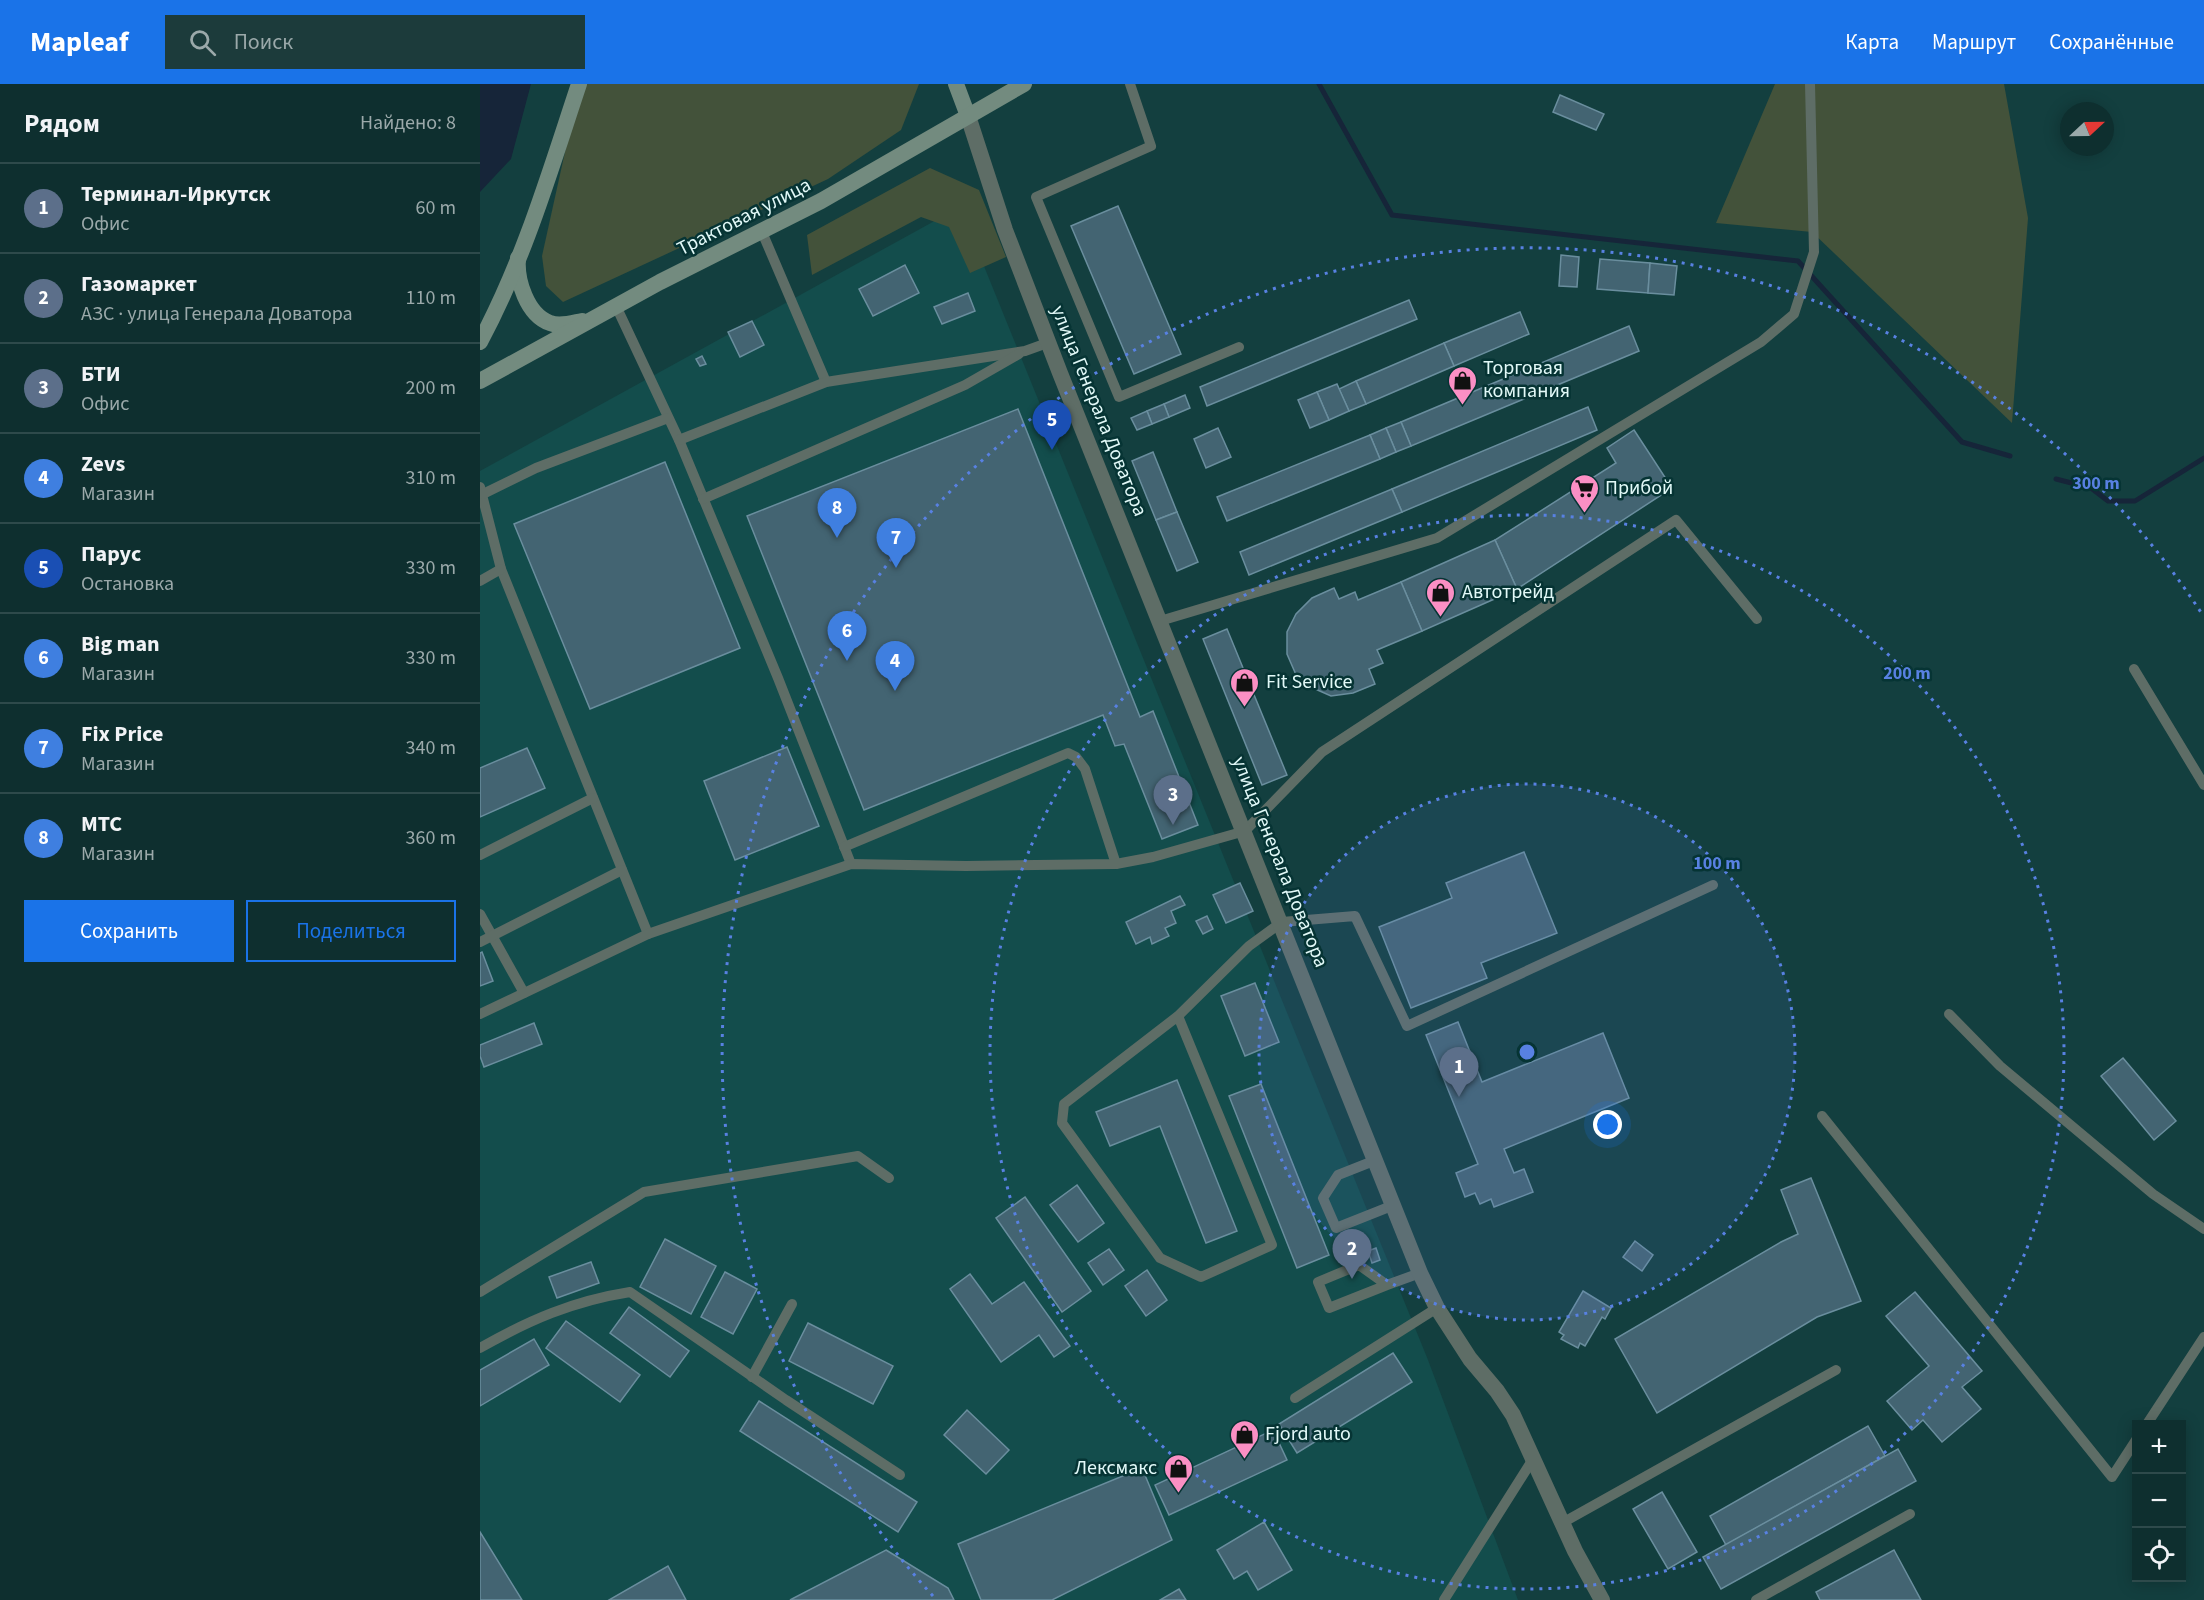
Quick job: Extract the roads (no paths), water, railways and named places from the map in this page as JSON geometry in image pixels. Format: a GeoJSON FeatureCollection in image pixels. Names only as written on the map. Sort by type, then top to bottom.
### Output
{"type":"FeatureCollection","features":[{"type":"Feature","properties":{"kind":"main road"},"geometry":{"type":"LineString","coordinates":[[480,342],[518,258],[546,187],[579,84]]}},
{"type":"Feature","properties":{"kind":"main road"},"geometry":{"type":"LineString","coordinates":[[956,84],[968,116]]}},
{"type":"Feature","properties":{"kind":"main road","name":"Трактовая улица"},"geometry":{"type":"LineString","coordinates":[[480,381],[616,306],[821,201],[1024,84]]}},
{"type":"Feature","properties":{"kind":"main road"},"geometry":{"type":"LineString","coordinates":[[518,258],[518,271],[524,290],[534,311],[541,318],[560,325],[595,319]]}},
{"type":"Feature","properties":{"kind":"street","name":"улица Генерала Доватора"},"geometry":{"type":"LineString","coordinates":[[968,116],[1005,230],[1050,342],[1060,374],[1282,922],[1420,1272],[1437,1308],[1470,1359],[1513,1414],[1575,1551],[1602,1600]]}},
{"type":"Feature","properties":{"kind":"lane"},"geometry":{"type":"LineString","coordinates":[[1130,84],[1151,146],[1036,197],[1119,397],[1239,348]]}},
{"type":"Feature","properties":{"kind":"lane"},"geometry":{"type":"LineString","coordinates":[[1161,621],[1437,538],[1761,342],[1794,314],[1814,252],[1810,84]]}},
{"type":"Feature","properties":{"kind":"lane"},"geometry":{"type":"LineString","coordinates":[[762,232],[826,382]]}},
{"type":"Feature","properties":{"kind":"lane"},"geometry":{"type":"LineString","coordinates":[[616,306],[704,499],[851,864]]}},
{"type":"Feature","properties":{"kind":"lane"},"geometry":{"type":"LineString","coordinates":[[704,499],[964,385],[1025,351],[1050,342]]}},
{"type":"Feature","properties":{"kind":"lane"},"geometry":{"type":"LineString","coordinates":[[679,440],[826,382],[1025,351]]}},
{"type":"Feature","properties":{"kind":"lane"},"geometry":{"type":"LineString","coordinates":[[648,934],[501,569],[481,491],[668,418]]}},
{"type":"Feature","properties":{"kind":"lane"},"geometry":{"type":"LineString","coordinates":[[480,1014],[648,934],[851,864],[966,866],[1116,864],[1153,857],[1245,831],[1322,752],[1676,520],[1757,620]]}},
{"type":"Feature","properties":{"kind":"lane"},"geometry":{"type":"LineString","coordinates":[[480,581],[501,569]]}},
{"type":"Feature","properties":{"kind":"lane"},"geometry":{"type":"LineString","coordinates":[[2134,669],[2204,785]]}},
{"type":"Feature","properties":{"kind":"lane"},"geometry":{"type":"LineString","coordinates":[[844,847],[1068,753],[1076,757],[1084,770],[1116,864]]}},
{"type":"Feature","properties":{"kind":"lane"},"geometry":{"type":"LineString","coordinates":[[480,855],[593,798]]}},
{"type":"Feature","properties":{"kind":"lane"},"geometry":{"type":"LineString","coordinates":[[480,942],[622,870]]}},
{"type":"Feature","properties":{"kind":"lane"},"geometry":{"type":"LineString","coordinates":[[1178,1016],[1272,1245],[1201,1277],[1160,1258],[1062,1123],[1064,1104],[1178,1016],[1249,946],[1282,922],[1355,916],[1407,1026],[1713,885]]}},
{"type":"Feature","properties":{"kind":"lane"},"geometry":{"type":"LineString","coordinates":[[480,914],[524,993]]}},
{"type":"Feature","properties":{"kind":"lane"},"geometry":{"type":"LineString","coordinates":[[1949,1014],[2000,1066],[2153,1194],[2204,1229]]}},
{"type":"Feature","properties":{"kind":"lane"},"geometry":{"type":"LineString","coordinates":[[1822,1116],[2112,1477],[2132,1446]]}},
{"type":"Feature","properties":{"kind":"lane"},"geometry":{"type":"LineString","coordinates":[[480,1292],[644,1192],[858,1156],[889,1178]]}},
{"type":"Feature","properties":{"kind":"lane"},"geometry":{"type":"LineString","coordinates":[[1377,1160],[1338,1175],[1323,1198],[1336,1228],[1394,1204]]}},
{"type":"Feature","properties":{"kind":"lane"},"geometry":{"type":"LineString","coordinates":[[1387,1285],[1359,1265],[1318,1282],[1329,1308],[1420,1272]]}},
{"type":"Feature","properties":{"kind":"lane"},"geometry":{"type":"LineString","coordinates":[[480,1348],[514,1328],[551,1312],[595,1297],[630,1292],[900,1475]]}},
{"type":"Feature","properties":{"kind":"lane"},"geometry":{"type":"LineString","coordinates":[[753,1377],[792,1304]]}},
{"type":"Feature","properties":{"kind":"lane"},"geometry":{"type":"LineString","coordinates":[[1295,1398],[1437,1308]]}},
{"type":"Feature","properties":{"kind":"lane"},"geometry":{"type":"LineString","coordinates":[[2149,1420],[2204,1337]]}},
{"type":"Feature","properties":{"kind":"lane"},"geometry":{"type":"LineString","coordinates":[[1562,1523],[1836,1371]]}},
{"type":"Feature","properties":{"kind":"lane"},"geometry":{"type":"LineString","coordinates":[[1444,1600],[1533,1459]]}},
{"type":"Feature","properties":{"kind":"lane"},"geometry":{"type":"LineString","coordinates":[[1756,1600],[1910,1514]]}},
{"type":"Feature","properties":{"kind":"waterway"},"geometry":{"type":"LineString","coordinates":[[1319,84],[1392,215],[1798,261],[1962,442],[2010,456]]}},
{"type":"Feature","properties":{"kind":"waterway"},"geometry":{"type":"LineString","coordinates":[[2056,479],[2091,488],[2108,501],[2135,501],[2204,458]]}},
{"type":"Feature","properties":{"kind":"place","name":"Торговая компания"},"geometry":{"type":"Point","coordinates":[1462,406]}},
{"type":"Feature","properties":{"kind":"place","name":"Парус"},"geometry":{"type":"Point","coordinates":[1052,450]}},
{"type":"Feature","properties":{"kind":"place","name":"Прибой"},"geometry":{"type":"Point","coordinates":[1584,514]}},
{"type":"Feature","properties":{"kind":"place","name":"МТС"},"geometry":{"type":"Point","coordinates":[837,538]}},
{"type":"Feature","properties":{"kind":"place","name":"Fix Price"},"geometry":{"type":"Point","coordinates":[896,568]}},
{"type":"Feature","properties":{"kind":"place","name":"Автотрейд"},"geometry":{"type":"Point","coordinates":[1441,618]}},
{"type":"Feature","properties":{"kind":"place","name":"Big man"},"geometry":{"type":"Point","coordinates":[847,661]}},
{"type":"Feature","properties":{"kind":"place","name":"Zevs"},"geometry":{"type":"Point","coordinates":[895,691]}},
{"type":"Feature","properties":{"kind":"place","name":"Fit Service"},"geometry":{"type":"Point","coordinates":[1245,708]}},
{"type":"Feature","properties":{"kind":"place","name":"БТИ"},"geometry":{"type":"Point","coordinates":[1173,825]}},
{"type":"Feature","properties":{"kind":"place","name":"Терминал-Иркутск"},"geometry":{"type":"Point","coordinates":[1459,1097]}},
{"type":"Feature","properties":{"kind":"place","name":"Газомаркет"},"geometry":{"type":"Point","coordinates":[1352,1279]}},
{"type":"Feature","properties":{"kind":"place","name":"Fjord auto"},"geometry":{"type":"Point","coordinates":[1244,1460]}},
{"type":"Feature","properties":{"kind":"place","name":"Лексмакс"},"geometry":{"type":"Point","coordinates":[1178,1494]}}]}
